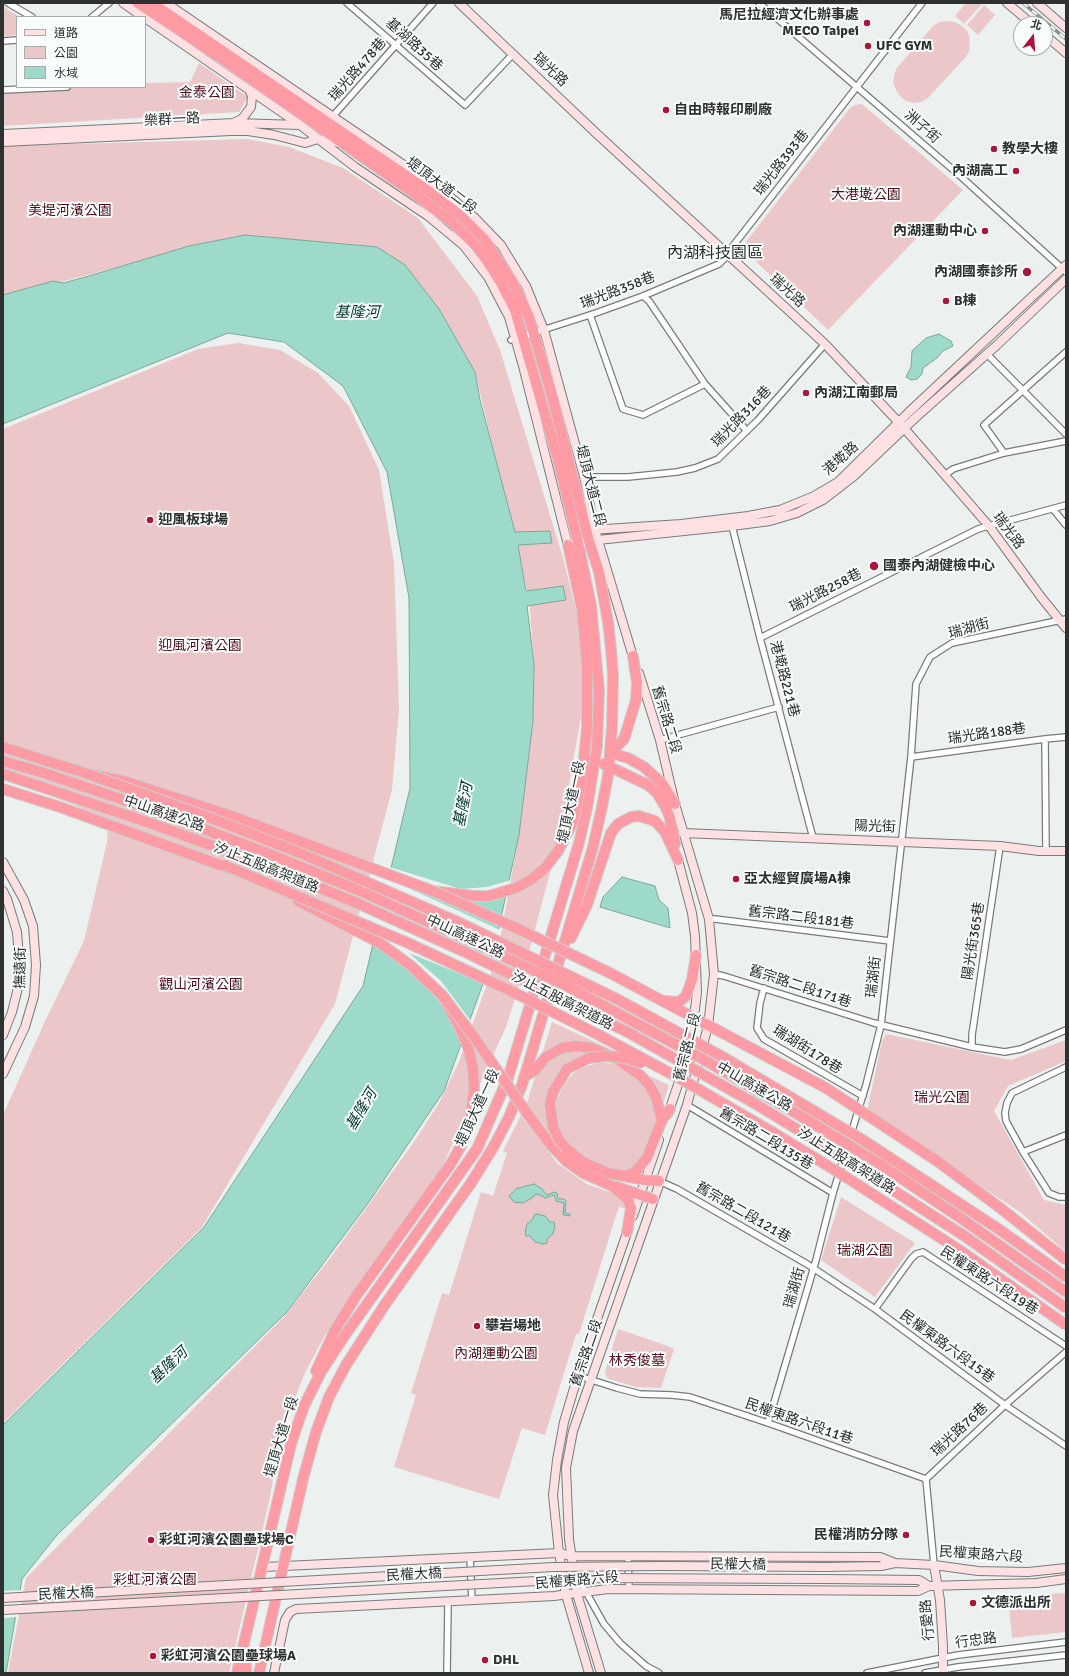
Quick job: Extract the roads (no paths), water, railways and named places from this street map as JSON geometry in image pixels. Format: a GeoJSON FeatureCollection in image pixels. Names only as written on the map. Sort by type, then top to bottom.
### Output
{"type":"FeatureCollection","features":[{"type":"Feature","properties":{"kind":"highway","name":"堤頂大道二段"},"geometry":{"type":"LineString","coordinates":[[138,3],[218,56],[340,143],[412,192],[453,223],[480,250],[500,281],[515,310],[516,338],[559,462],[573,537]]}},
{"type":"Feature","properties":{"kind":"highway","name":"堤頂大道二段"},"geometry":{"type":"LineString","coordinates":[[152,3],[329,118],[371,153],[427,190],[461,216],[485,240],[513,284],[528,317],[592,535]]}},
{"type":"Feature","properties":{"kind":"highway","name":"堤頂大道一段"},"geometry":{"type":"LineString","coordinates":[[259,1673],[305,1471],[316,1432],[329,1397],[346,1364],[384,1306],[471,1183],[494,1146],[509,1117],[524,1077],[593,847],[609,766],[613,699],[611,649],[605,603],[592,535]]}},
{"type":"Feature","properties":{"kind":"highway","name":"堤頂大道一段"},"geometry":{"type":"LineString","coordinates":[[237,1673],[291,1444],[304,1406],[321,1372],[337,1347],[477,1149],[489,1125],[508,1078],[579,843],[587,808],[595,760],[599,690],[591,606],[573,537]]}},
{"type":"Feature","properties":{"kind":"highway"},"geometry":{"type":"LineString","coordinates":[[433,891],[474,896],[489,896],[516,888],[532,879],[544,868],[558,851],[572,824],[577,804],[585,748],[588,701],[584,631],[579,594],[568,545]]}},
{"type":"Feature","properties":{"kind":"highway"},"geometry":{"type":"LineString","coordinates":[[633,656],[637,683],[636,700],[624,739],[610,753],[632,759],[649,770],[662,783],[675,804]]}},
{"type":"Feature","properties":{"kind":"highway","name":"汐止五股高架道路"},"geometry":{"type":"LineString","coordinates":[[3,747],[88,774],[224,823],[305,855],[458,922],[610,996],[723,1057],[866,1142],[988,1222],[1066,1277]]}},
{"type":"Feature","properties":{"kind":"highway"},"geometry":{"type":"LineString","coordinates":[[595,760],[648,785],[657,793],[670,818],[678,860]]}},
{"type":"Feature","properties":{"kind":"highway","name":"中山高速公路"},"geometry":{"type":"LineString","coordinates":[[3,761],[44,773],[159,812],[272,854],[426,920],[562,984],[701,1058],[880,1164],[1066,1292]]}},
{"type":"Feature","properties":{"kind":"highway","name":"中山高速公路"},"geometry":{"type":"LineString","coordinates":[[3,774],[154,824],[257,862],[357,903],[467,953],[554,995],[650,1045],[754,1103],[812,1138],[966,1237],[1066,1308]]}},
{"type":"Feature","properties":{"kind":"highway"},"geometry":{"type":"LineString","coordinates":[[88,774],[124,781],[224,814],[433,891],[514,927],[610,973],[826,1088],[937,1161],[1000,1207],[1066,1260]]}},
{"type":"Feature","properties":{"kind":"highway","name":"汐止五股高架道路"},"geometry":{"type":"LineString","coordinates":[[3,789],[60,807],[224,865],[408,943],[508,989],[679,1078],[774,1133],[845,1176],[961,1251],[1066,1325]]}},
{"type":"Feature","properties":{"kind":"highway"},"geometry":{"type":"LineString","coordinates":[[555,975],[587,905],[611,833],[618,824],[631,817],[639,816],[655,821],[665,832],[678,860]]}},
{"type":"Feature","properties":{"kind":"highway"},"geometry":{"type":"LineString","coordinates":[[224,865],[347,925],[380,943],[415,969],[442,995],[558,1154],[582,1173],[653,1199]]}},
{"type":"Feature","properties":{"kind":"highway"},"geometry":{"type":"LineString","coordinates":[[657,999],[673,1002],[682,1000],[689,989],[696,955]]}},
{"type":"Feature","properties":{"kind":"highway"},"geometry":{"type":"LineString","coordinates":[[304,1406],[315,1372],[335,1330],[356,1296],[450,1165],[461,1146],[469,1127],[474,1090],[473,1068],[468,1047],[459,1026],[442,995]]}},
{"type":"Feature","properties":{"kind":"highway"},"geometry":{"type":"LineString","coordinates":[[524,1077],[535,1070],[546,1057],[562,1048],[576,1046],[592,1048],[617,1059],[641,1076],[649,1085],[656,1097],[662,1120]]}},
{"type":"Feature","properties":{"kind":"highway"},"geometry":{"type":"LineString","coordinates":[[659,1181],[608,1173],[583,1162],[559,1140],[553,1127],[550,1104],[553,1092],[567,1069],[578,1062],[589,1058],[607,1056],[625,1058],[679,1078]]}},
{"type":"Feature","properties":{"kind":"highway"},"geometry":{"type":"LineString","coordinates":[[623,1176],[633,1173],[644,1162],[650,1152],[662,1120],[670,1109]]}},
{"type":"Feature","properties":{"kind":"highway"},"geometry":{"type":"LineString","coordinates":[[604,1182],[623,1194],[630,1203],[631,1208],[627,1232]]}},
{"type":"Feature","properties":{"kind":"highway"},"geometry":{"type":"LineString","coordinates":[[246,1633],[246,1673]]}},
{"type":"Feature","properties":{"kind":"main road","name":"堤頂大道二段"},"geometry":{"type":"LineString","coordinates":[[123,3],[141,16]]}},
{"type":"Feature","properties":{"kind":"main road","name":"堤頂大道二段"},"geometry":{"type":"LineString","coordinates":[[166,3],[329,118],[448,195],[474,216],[500,245],[522,279],[544,330],[584,477],[592,535]]}},
{"type":"Feature","properties":{"kind":"main road","name":"瑞光路"},"geometry":{"type":"LineString","coordinates":[[460,3],[597,134],[825,344],[901,425],[989,526],[1063,620],[1066,628]]}},
{"type":"Feature","properties":{"kind":"main road"},"geometry":{"type":"LineString","coordinates":[[1007,3],[1022,16]]}},
{"type":"Feature","properties":{"kind":"main road"},"geometry":{"type":"LineString","coordinates":[[1037,3],[1066,28]]}},
{"type":"Feature","properties":{"kind":"main road","name":"堤頂大道二段"},"geometry":{"type":"LineString","coordinates":[[146,19],[300,125],[355,167],[428,216],[464,246],[488,277],[509,317],[516,338]]}},
{"type":"Feature","properties":{"kind":"main road"},"geometry":{"type":"LineString","coordinates":[[1053,42],[1066,53]]}},
{"type":"Feature","properties":{"kind":"main road"},"geometry":{"type":"LineString","coordinates":[[234,123],[242,119],[251,107],[252,96],[249,90]]}},
{"type":"Feature","properties":{"kind":"main road","name":"樂群一路"},"geometry":{"type":"LineString","coordinates":[[3,134],[234,123],[300,125],[313,124],[329,118]]}},
{"type":"Feature","properties":{"kind":"main road","name":"樂群一路"},"geometry":{"type":"LineString","coordinates":[[3,142],[248,131],[274,135],[305,143],[318,139],[340,143]]}},
{"type":"Feature","properties":{"kind":"main road","name":"港墘路"},"geometry":{"type":"LineString","coordinates":[[568,545],[573,537],[731,518],[786,508],[814,496],[838,482],[901,425],[1065,269]]}},
{"type":"Feature","properties":{"kind":"main road","name":"港墘路"},"geometry":{"type":"LineString","coordinates":[[592,535],[732,526],[770,521],[797,513],[823,500],[854,476],[901,425],[987,354],[1066,279]]}},
{"type":"Feature","properties":{"kind":"main road","name":"舊宗路二段"},"geometry":{"type":"LineString","coordinates":[[592,535],[660,740],[675,804],[709,919],[714,974],[708,1026],[687,1105],[659,1181],[592,1380],[573,1431],[566,1468],[571,1556],[577,1594],[601,1673]]}},
{"type":"Feature","properties":{"kind":"main road","name":"陽光街"},"geometry":{"type":"LineString","coordinates":[[684,833],[902,841],[1000,846],[1046,851],[1066,851]]}},
{"type":"Feature","properties":{"kind":"main road","name":"舊宗路二段"},"geometry":{"type":"LineString","coordinates":[[589,1673],[566,1595],[559,1553],[553,1495],[557,1460],[564,1422],[578,1376],[686,1061],[697,992],[696,955],[692,913],[678,860]]}},
{"type":"Feature","properties":{"kind":"main road","name":"撫遠街"},"geometry":{"type":"LineString","coordinates":[[3,862],[24,900],[33,926],[36,965],[34,996],[25,1027],[3,1074]]}},
{"type":"Feature","properties":{"kind":"main road","name":"撫遠街"},"geometry":{"type":"LineString","coordinates":[[3,891],[7,899],[17,932],[20,970],[12,1012],[3,1035]]}},
{"type":"Feature","properties":{"kind":"main road","name":"民權東路六段"},"geometry":{"type":"LineString","coordinates":[[263,1567],[559,1553],[571,1556],[880,1557],[895,1563]]}},
{"type":"Feature","properties":{"kind":"main road","name":"民權東路六段"},"geometry":{"type":"LineString","coordinates":[[826,1567],[881,1566],[895,1563],[934,1565],[985,1571],[1028,1572],[1066,1568]]}},
{"type":"Feature","properties":{"kind":"main road","name":"行愛路"},"geometry":{"type":"LineString","coordinates":[[934,1565],[938,1587],[943,1646],[943,1672]]}},
{"type":"Feature","properties":{"kind":"main road","name":"民權大橋"},"geometry":{"type":"LineString","coordinates":[[3,1598],[553,1567],[826,1567]]}},
{"type":"Feature","properties":{"kind":"main road","name":"民權大橋"},"geometry":{"type":"LineString","coordinates":[[3,1610],[592,1578],[826,1579]]}},
{"type":"Feature","properties":{"kind":"main road","name":"民權東路六段"},"geometry":{"type":"LineString","coordinates":[[826,1579],[919,1580],[930,1586],[938,1587],[1036,1583],[1066,1579]]}},
{"type":"Feature","properties":{"kind":"main road","name":"民權東路六段"},"geometry":{"type":"LineString","coordinates":[[274,1673],[285,1620],[290,1612],[296,1609],[566,1595],[608,1589],[918,1591],[930,1586]]}},
{"type":"Feature","properties":{"kind":"street"},"geometry":{"type":"LineString","coordinates":[[8,3],[30,16]]}},
{"type":"Feature","properties":{"kind":"street"},"geometry":{"type":"LineString","coordinates":[[93,16],[109,3]]}},
{"type":"Feature","properties":{"kind":"street","name":"基湖路35巷"},"geometry":{"type":"LineString","coordinates":[[347,3],[465,105],[513,54]]}},
{"type":"Feature","properties":{"kind":"street","name":"瑞光路478巷"},"geometry":{"type":"LineString","coordinates":[[329,118],[433,3]]}},
{"type":"Feature","properties":{"kind":"street","name":"洲子街"},"geometry":{"type":"LineString","coordinates":[[759,3],[857,86],[1065,269]]}},
{"type":"Feature","properties":{"kind":"street","name":"瑞光路393巷"},"geometry":{"type":"LineString","coordinates":[[728,255],[733,246],[922,3]]}},
{"type":"Feature","properties":{"kind":"street"},"geometry":{"type":"LineString","coordinates":[[3,41],[16,40]]}},
{"type":"Feature","properties":{"kind":"street"},"geometry":{"type":"LineString","coordinates":[[3,90],[46,88]]}},
{"type":"Feature","properties":{"kind":"street","name":"瑞光路358巷"},"geometry":{"type":"LineString","coordinates":[[516,338],[590,315],[643,296],[719,264],[728,255]]}},
{"type":"Feature","properties":{"kind":"street"},"geometry":{"type":"LineString","coordinates":[[643,296],[649,301],[705,384],[748,431]]}},
{"type":"Feature","properties":{"kind":"street"},"geometry":{"type":"LineString","coordinates":[[590,315],[623,409],[643,415],[705,384]]}},
{"type":"Feature","properties":{"kind":"street","name":"瑞光路316巷"},"geometry":{"type":"LineString","coordinates":[[584,477],[628,477],[677,472],[696,468],[718,459],[748,431],[825,344]]}},
{"type":"Feature","properties":{"kind":"street"},"geometry":{"type":"LineString","coordinates":[[1004,453],[984,425],[1066,352]]}},
{"type":"Feature","properties":{"kind":"street"},"geometry":{"type":"LineString","coordinates":[[987,354],[1066,434]]}},
{"type":"Feature","properties":{"kind":"street"},"geometry":{"type":"LineString","coordinates":[[945,475],[953,469],[1004,453],[1066,441]]}},
{"type":"Feature","properties":{"kind":"street","name":"瑞光路258巷"},"geometry":{"type":"LineString","coordinates":[[760,638],[978,529],[1066,505]]}},
{"type":"Feature","properties":{"kind":"street"},"geometry":{"type":"LineString","coordinates":[[1053,509],[1066,525]]}},
{"type":"Feature","properties":{"kind":"street","name":"港墘路221巷"},"geometry":{"type":"LineString","coordinates":[[732,526],[813,838]]}},
{"type":"Feature","properties":{"kind":"street","name":"瑞湖街"},"geometry":{"type":"LineString","coordinates":[[768,1423],[833,1193],[863,1096],[881,1025],[911,757],[916,684],[930,657],[952,643],[1063,620]]}},
{"type":"Feature","properties":{"kind":"street"},"geometry":{"type":"LineString","coordinates":[[660,740],[779,707]]}},
{"type":"Feature","properties":{"kind":"street","name":"瑞光路188巷"},"geometry":{"type":"LineString","coordinates":[[911,757],[1045,738],[1066,737]]}},
{"type":"Feature","properties":{"kind":"street"},"geometry":{"type":"LineString","coordinates":[[1045,738],[1046,851]]}},
{"type":"Feature","properties":{"kind":"street","name":"陽光街365巷"},"geometry":{"type":"LineString","coordinates":[[972,1047],[1000,846]]}},
{"type":"Feature","properties":{"kind":"street","name":"舊宗路二段181巷"},"geometry":{"type":"LineString","coordinates":[[709,919],[890,941]]}},
{"type":"Feature","properties":{"kind":"street","name":"舊宗路二段171巷"},"geometry":{"type":"LineString","coordinates":[[714,974],[764,988],[788,997],[881,1025],[972,1047],[1005,1052],[1021,1049],[1066,1030]]}},
{"type":"Feature","properties":{"kind":"street","name":"瑞湖街178巷"},"geometry":{"type":"LineString","coordinates":[[764,988],[760,1003],[757,1028],[764,1040],[863,1096]]}},
{"type":"Feature","properties":{"kind":"street"},"geometry":{"type":"LineString","coordinates":[[1066,1067],[1012,1094],[1007,1103],[1005,1113],[1006,1121],[1023,1152],[1049,1193],[1059,1197],[1066,1196]]}},
{"type":"Feature","properties":{"kind":"street","name":"舊宗路二段135巷"},"geometry":{"type":"LineString","coordinates":[[687,1105],[833,1193]]}},
{"type":"Feature","properties":{"kind":"street"},"geometry":{"type":"LineString","coordinates":[[1023,1152],[1066,1135]]}},
{"type":"Feature","properties":{"kind":"street","name":"舊宗路二段121巷"},"geometry":{"type":"LineString","coordinates":[[659,1181],[677,1189],[813,1268]]}},
{"type":"Feature","properties":{"kind":"street","name":"民權東路六段19巷"},"geometry":{"type":"LineString","coordinates":[[874,1309],[911,1259],[916,1254],[923,1252],[1066,1346]]}},
{"type":"Feature","properties":{"kind":"street","name":"民權東路六段15巷"},"geometry":{"type":"LineString","coordinates":[[813,1268],[874,1309],[1005,1405],[1066,1446]]}},
{"type":"Feature","properties":{"kind":"street","name":"瑞光路76巷"},"geometry":{"type":"LineString","coordinates":[[926,1479],[1005,1405],[1066,1352]]}},
{"type":"Feature","properties":{"kind":"street","name":"民權東路六段11巷"},"geometry":{"type":"LineString","coordinates":[[578,1376],[640,1394],[672,1395],[690,1398],[768,1423],[926,1479]]}},
{"type":"Feature","properties":{"kind":"street"},"geometry":{"type":"LineString","coordinates":[[926,1479],[934,1565]]}},
{"type":"Feature","properties":{"kind":"street"},"geometry":{"type":"LineString","coordinates":[[628,1556],[629,1589]]}},
{"type":"Feature","properties":{"kind":"street"},"geometry":{"type":"LineString","coordinates":[[470,1557],[472,1601]]}},
{"type":"Feature","properties":{"kind":"street"},"geometry":{"type":"LineString","coordinates":[[574,1572],[604,1624],[620,1643],[637,1659],[659,1673]]}},
{"type":"Feature","properties":{"kind":"street"},"geometry":{"type":"LineString","coordinates":[[447,1673],[448,1602]]}},
{"type":"Feature","properties":{"kind":"street","name":"行忠路"},"geometry":{"type":"LineString","coordinates":[[867,1673],[958,1655],[1066,1642]]}},
{"type":"Feature","properties":{"kind":"street","name":"行忠路"},"geometry":{"type":"LineString","coordinates":[[924,1673],[943,1672],[958,1667],[1066,1655]]}},
{"type":"Feature","properties":{"kind":"water","name":"基隆河"},"geometry":{"type":"Polygon","coordinates":[[[245,235],[377,247],[405,265],[439,309],[475,372],[480,400],[515,532],[550,531],[552,543],[518,545],[526,591],[563,586],[566,600],[527,606],[534,664],[533,721],[519,835],[492,959],[444,1091],[369,1202],[287,1312],[57,1535],[22,1579],[6,1673],[3,1673],[3,1425],[204,1227],[363,986],[410,788],[409,598],[387,472],[343,386],[284,342],[228,333],[3,424],[3,295],[53,281],[63,283],[189,246],[245,235]]]}},
{"type":"Feature","properties":{"kind":"water"},"geometry":{"type":"Polygon","coordinates":[[[939,334],[951,341],[953,346],[943,351],[937,358],[923,368],[922,374],[917,379],[911,380],[906,377],[911,367],[912,351],[926,338],[939,334]]]}},
{"type":"Feature","properties":{"kind":"water"},"geometry":{"type":"Polygon","coordinates":[[[622,877],[655,886],[659,900],[668,908],[670,928],[600,907],[603,897],[622,877]]]}},
{"type":"Feature","properties":{"kind":"water"},"geometry":{"type":"Polygon","coordinates":[[[534,1184],[541,1188],[547,1195],[554,1192],[557,1193],[558,1199],[564,1199],[566,1201],[565,1213],[570,1214],[570,1216],[563,1215],[564,1203],[556,1201],[554,1195],[545,1198],[538,1194],[523,1203],[514,1202],[509,1196],[518,1187],[519,1189],[534,1184]]]}},
{"type":"Feature","properties":{"kind":"water"},"geometry":{"type":"Polygon","coordinates":[[[537,1214],[545,1216],[550,1222],[554,1222],[555,1226],[553,1234],[547,1239],[547,1243],[543,1244],[535,1242],[530,1236],[526,1236],[525,1232],[527,1224],[533,1219],[534,1215],[537,1214]]]}},
{"type":"Feature","properties":{"kind":"railway"},"geometry":{"type":"LineString","coordinates":[[1023,3],[1066,39]]}},
{"type":"Feature","properties":{"kind":"place","name":"馬尼拉經濟文化辦事處 MECO Taipei"},"geometry":{"type":"Point","coordinates":[867,23]}},
{"type":"Feature","properties":{"kind":"place","name":"UFC GYM"},"geometry":{"type":"Point","coordinates":[868,46]}},
{"type":"Feature","properties":{"kind":"place","name":"自由時報印刷廠"},"geometry":{"type":"Point","coordinates":[666,110]}},
{"type":"Feature","properties":{"kind":"place","name":"教學大樓"},"geometry":{"type":"Point","coordinates":[994,149]}},
{"type":"Feature","properties":{"kind":"place","name":"內湖高工"},"geometry":{"type":"Point","coordinates":[1016,171]}},
{"type":"Feature","properties":{"kind":"place","name":"內湖運動中心"},"geometry":{"type":"Point","coordinates":[985,231]}},
{"type":"Feature","properties":{"kind":"place","name":"內湖國泰診所"},"geometry":{"type":"Point","coordinates":[1027,272]}},
{"type":"Feature","properties":{"kind":"place","name":"B棟"},"geometry":{"type":"Point","coordinates":[946,301]}},
{"type":"Feature","properties":{"kind":"place","name":"內湖江南郵局"},"geometry":{"type":"Point","coordinates":[806,393]}},
{"type":"Feature","properties":{"kind":"place","name":"迎風板球場"},"geometry":{"type":"Point","coordinates":[150,520]}},
{"type":"Feature","properties":{"kind":"place","name":"國泰內湖健檢中心"},"geometry":{"type":"Point","coordinates":[874,566]}},
{"type":"Feature","properties":{"kind":"place","name":"亞太經貿廣場A棟"},"geometry":{"type":"Point","coordinates":[736,879]}},
{"type":"Feature","properties":{"kind":"place","name":"攀岩場地"},"geometry":{"type":"Point","coordinates":[477,1326]}},
{"type":"Feature","properties":{"kind":"place","name":"民權消防分隊"},"geometry":{"type":"Point","coordinates":[906,1535]}},
{"type":"Feature","properties":{"kind":"place","name":"彩虹河濱公園壘球場C"},"geometry":{"type":"Point","coordinates":[151,1540]}},
{"type":"Feature","properties":{"kind":"place","name":"文德派出所"},"geometry":{"type":"Point","coordinates":[973,1603]}},
{"type":"Feature","properties":{"kind":"place","name":"彩虹河濱公園壘球場A"},"geometry":{"type":"Point","coordinates":[153,1656]}},
{"type":"Feature","properties":{"kind":"place","name":"DHL"},"geometry":{"type":"Point","coordinates":[485,1660]}},
{"type":"Feature","properties":{"kind":"district","name":"內湖科技園區"},"geometry":{"type":"Point","coordinates":[715,254]}},
{"type":"Feature","properties":{"kind":"park label","name":"金泰公園"},"geometry":{"type":"Point","coordinates":[207,93]}},
{"type":"Feature","properties":{"kind":"park label","name":"大港墘公園"},"geometry":{"type":"Point","coordinates":[866,195]}},
{"type":"Feature","properties":{"kind":"park label","name":"美堤河濱公園"},"geometry":{"type":"Point","coordinates":[70,211]}},
{"type":"Feature","properties":{"kind":"park label","name":"迎風河濱公園"},"geometry":{"type":"Point","coordinates":[200,646]}},
{"type":"Feature","properties":{"kind":"park label","name":"觀山河濱公園"},"geometry":{"type":"Point","coordinates":[201,985]}},
{"type":"Feature","properties":{"kind":"park label","name":"瑞光公園"},"geometry":{"type":"Point","coordinates":[942,1098]}},
{"type":"Feature","properties":{"kind":"park label","name":"瑞湖公園"},"geometry":{"type":"Point","coordinates":[865,1251]}},
{"type":"Feature","properties":{"kind":"park label","name":"內湖運動公園"},"geometry":{"type":"Point","coordinates":[496,1354]}},
{"type":"Feature","properties":{"kind":"park label","name":"林秀俊墓"},"geometry":{"type":"Point","coordinates":[637,1361]}},
{"type":"Feature","properties":{"kind":"park label","name":"彩虹河濱公園"},"geometry":{"type":"Point","coordinates":[155,1580]}}]}
